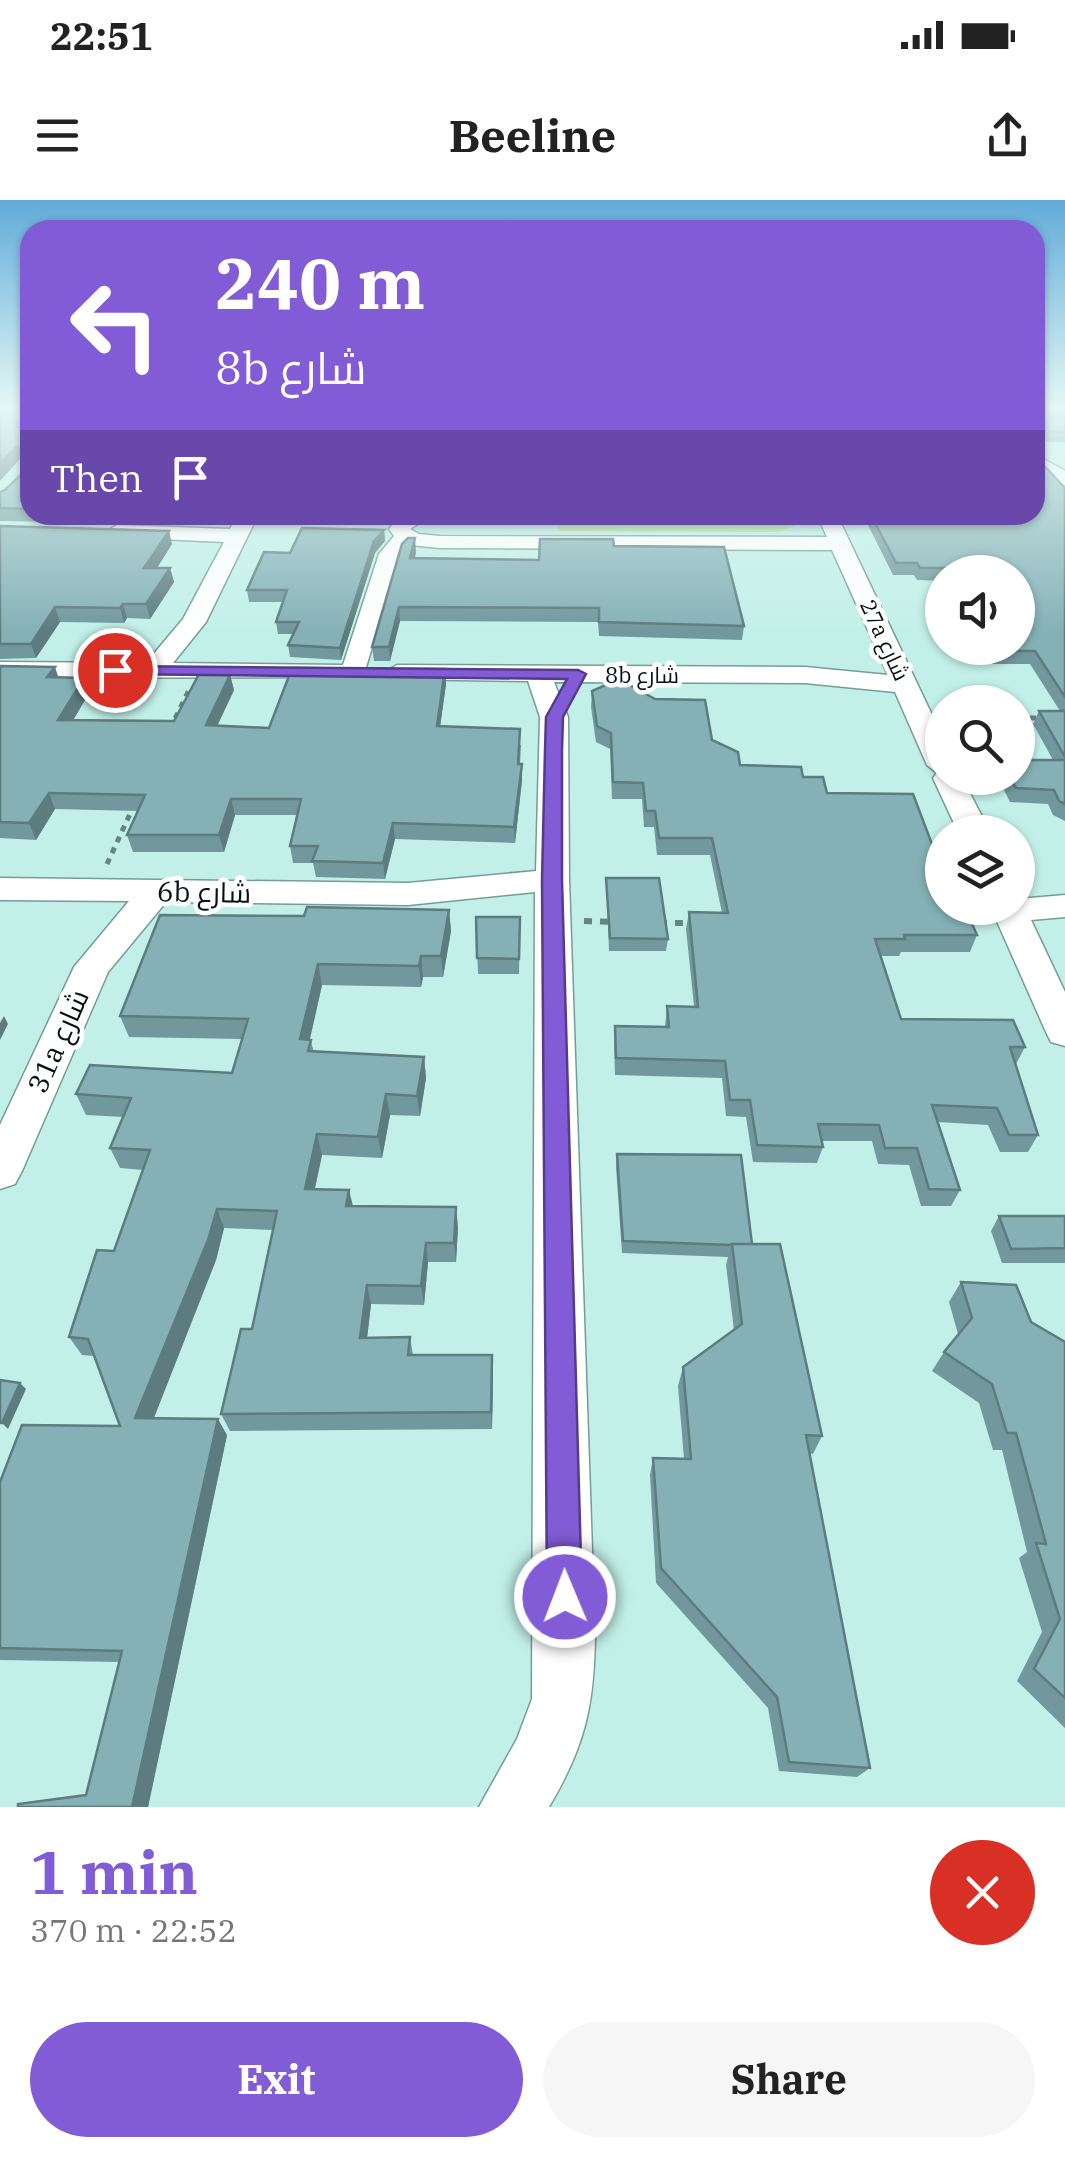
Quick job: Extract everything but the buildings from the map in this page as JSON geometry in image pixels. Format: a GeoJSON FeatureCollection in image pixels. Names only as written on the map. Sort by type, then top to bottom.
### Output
{"type":"FeatureCollection","features":[{"type":"Feature","properties":{"kind":"street"},"geometry":{"type":"LineString","coordinates":[[400,525],[406,536],[440,542],[840,544]]}},
{"type":"Feature","properties":{"kind":"street"},"geometry":{"type":"LineString","coordinates":[[468,525],[504,542]]}},
{"type":"Feature","properties":{"kind":"street","name":"27a شارع"},"geometry":{"type":"LineString","coordinates":[[831,525],[925,728]]}},
{"type":"Feature","properties":{"kind":"street"},"geometry":{"type":"LineString","coordinates":[[89,530],[242,526]]}},
{"type":"Feature","properties":{"kind":"street"},"geometry":{"type":"LineString","coordinates":[[154,670],[194,622],[242,526]]}},
{"type":"Feature","properties":{"kind":"street"},"geometry":{"type":"LineString","coordinates":[[354,672],[390,554],[406,536]]}},
{"type":"Feature","properties":{"kind":"street"},"geometry":{"type":"LineString","coordinates":[[190,671],[194,622]]}},
{"type":"Feature","properties":{"kind":"street","name":"8b شارع"},"geometry":{"type":"LineString","coordinates":[[0,670],[354,672],[546,696],[578,674],[902,677]]}},
{"type":"Feature","properties":{"kind":"street"},"geometry":{"type":"LineString","coordinates":[[512,1807],[542,1758],[564,1700],[553,905],[546,696],[578,674]]}},
{"type":"Feature","properties":{"kind":"street","name":"6b شارع"},"geometry":{"type":"LineString","coordinates":[[0,889],[408,894],[553,905]]}},
{"type":"Feature","properties":{"kind":"street"},"geometry":{"type":"LineString","coordinates":[[1035,896],[1065,889]]}},
{"type":"Feature","properties":{"kind":"street","name":"31a شارع"},"geometry":{"type":"LineString","coordinates":[[92,966],[98,891]]}},
{"type":"Feature","properties":{"kind":"street","name":"31a شارع"},"geometry":{"type":"LineString","coordinates":[[0,1170],[92,966],[156,892]]}},
{"type":"Feature","properties":{"kind":"street"},"geometry":{"type":"LineString","coordinates":[[1035,903],[1065,906]]}},
{"type":"Feature","properties":{"kind":"street"},"geometry":{"type":"LineString","coordinates":[[1021,925],[1065,1032]]}},
{"type":"Feature","properties":{"kind":"path"},"geometry":{"type":"LineString","coordinates":[[166,738],[190,671]]}},
{"type":"Feature","properties":{"kind":"path"},"geometry":{"type":"LineString","coordinates":[[1035,718],[1049,718]]}},
{"type":"Feature","properties":{"kind":"path"},"geometry":{"type":"LineString","coordinates":[[98,891],[142,789]]}},
{"type":"Feature","properties":{"kind":"path"},"geometry":{"type":"LineString","coordinates":[[553,905],[630,922]]}},
{"type":"Feature","properties":{"kind":"path"},"geometry":{"type":"LineString","coordinates":[[650,923],[708,924]]}},
{"type":"Feature","properties":{"kind":"green space"},"geometry":{"type":"Polygon","coordinates":[[[558,525],[794,526],[778,532],[558,531],[558,525]]]}},
{"type":"Feature","properties":{"kind":"route"},"geometry":{"type":"LineString","coordinates":[[115,670],[578,674],[554,717],[552,880],[565,1597]]}}]}
